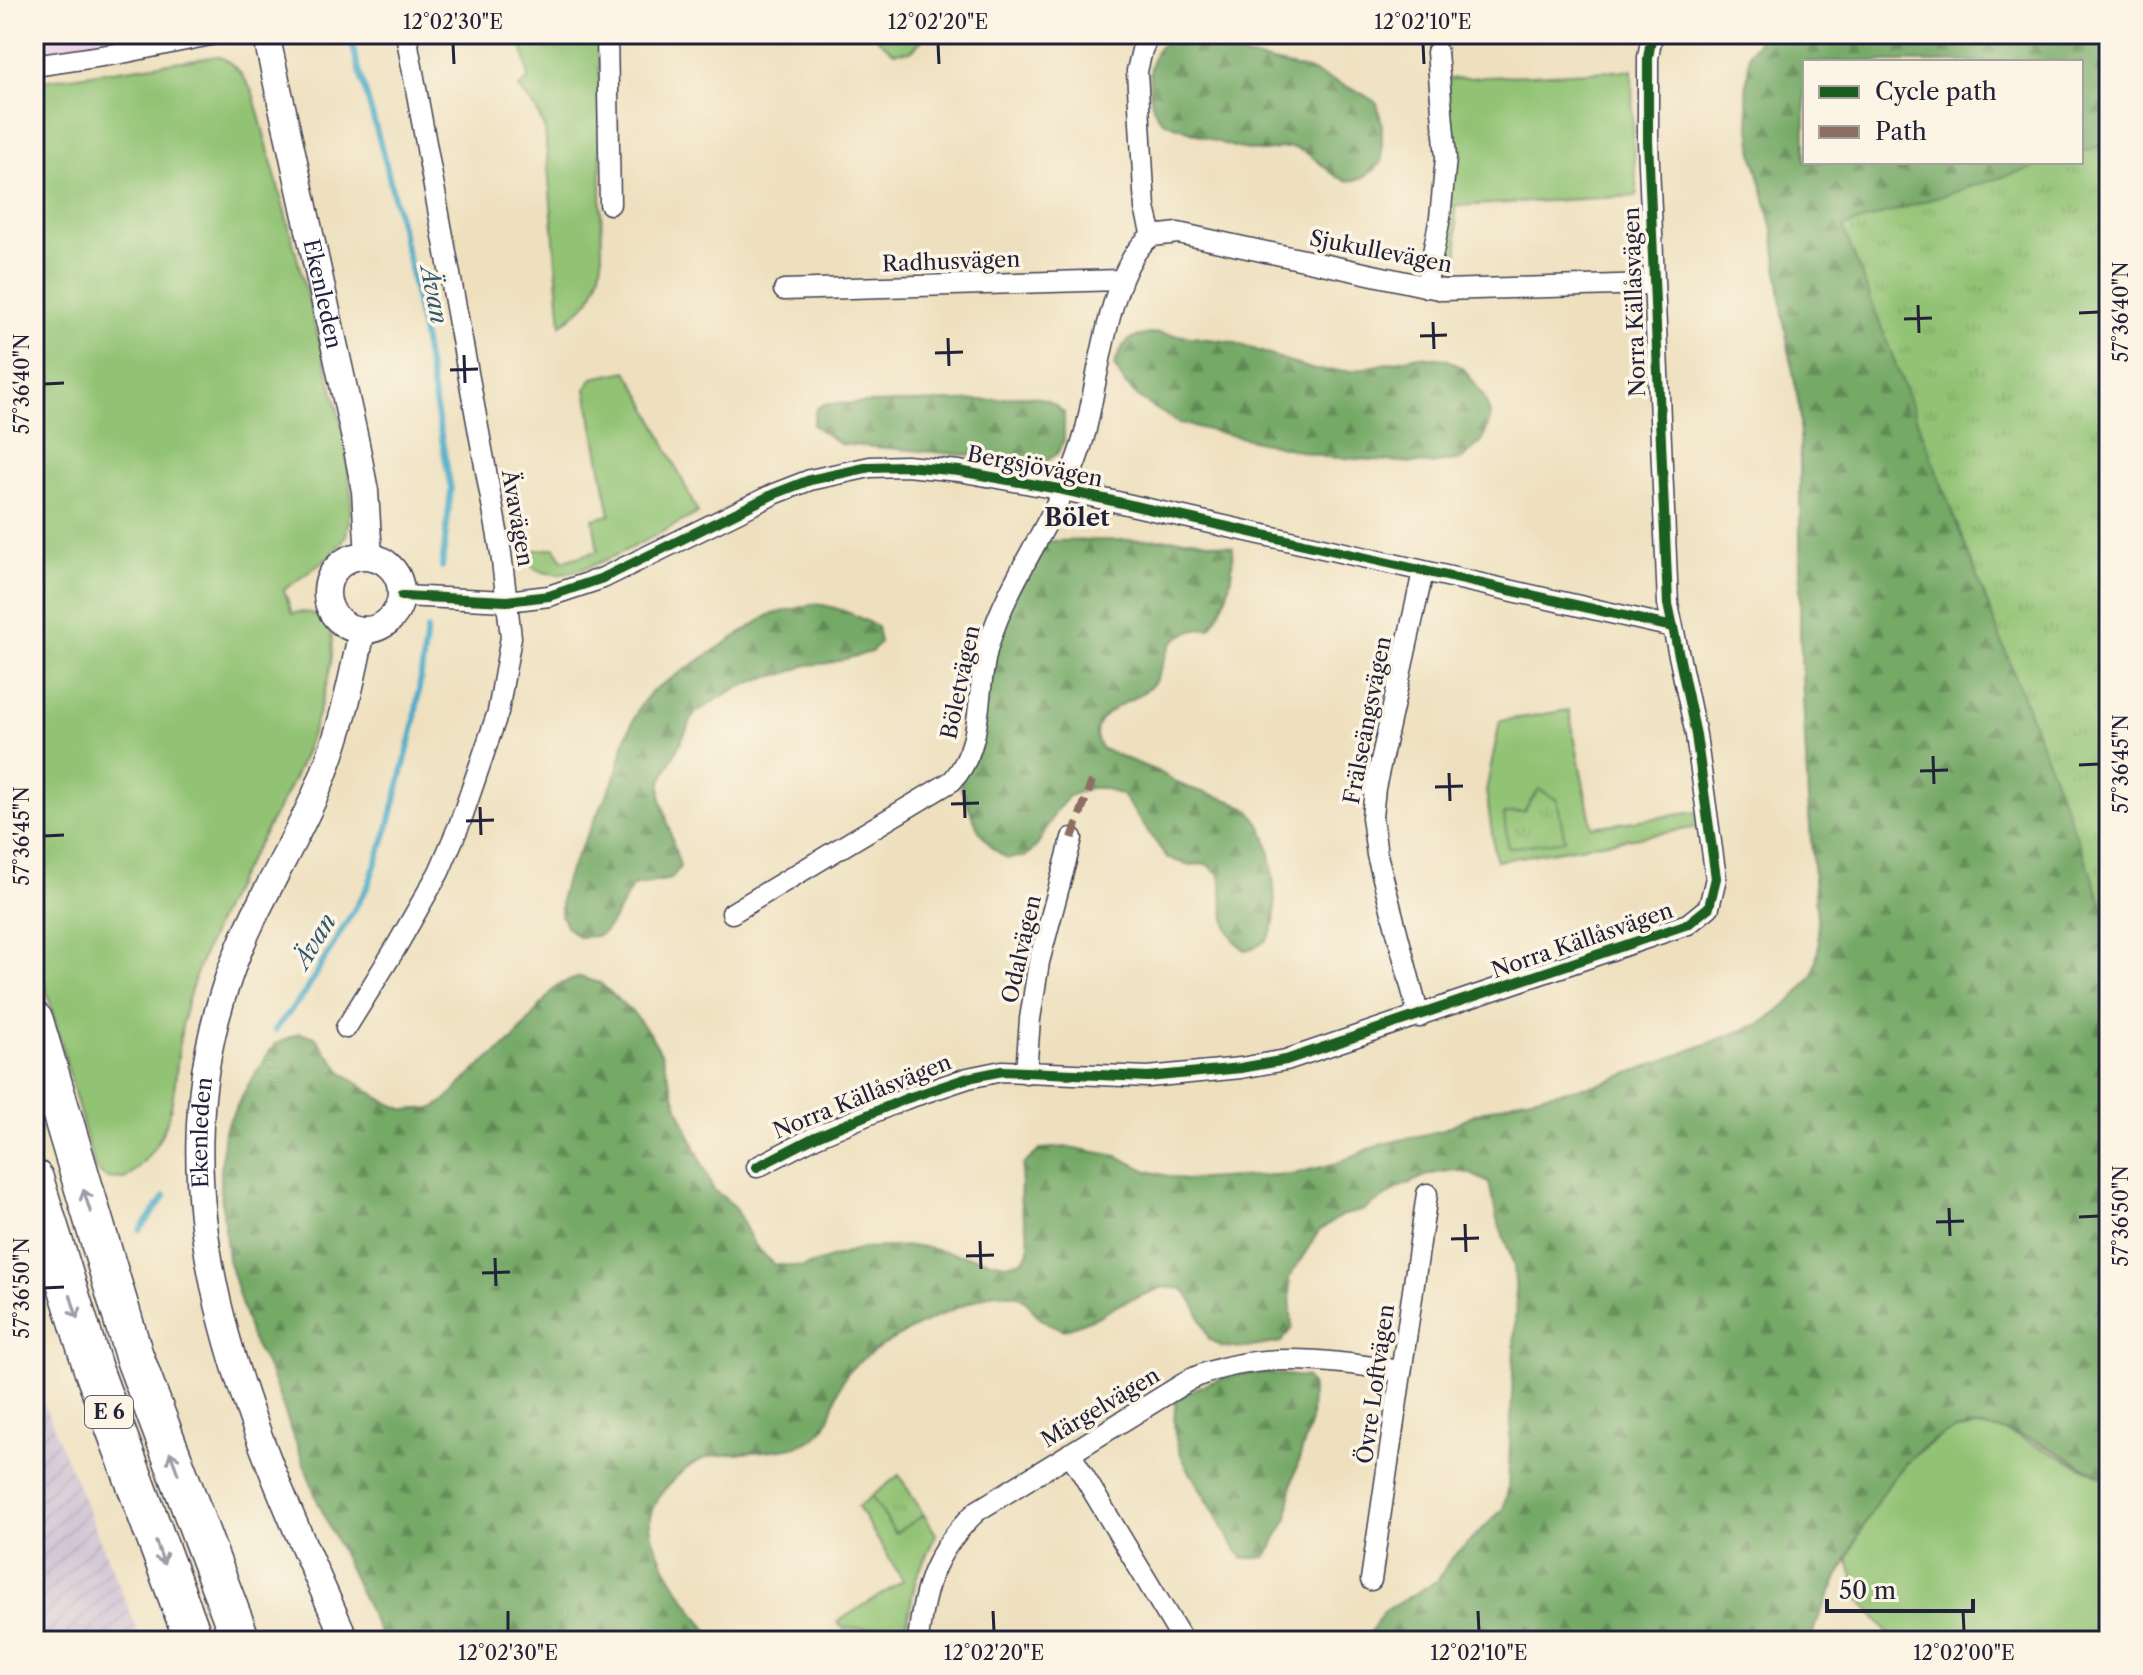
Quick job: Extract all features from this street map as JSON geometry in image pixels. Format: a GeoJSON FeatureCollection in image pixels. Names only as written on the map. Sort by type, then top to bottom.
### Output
{"type":"FeatureCollection","features":[{"type":"Feature","properties":{"kind":"highway","name":"E 6"},"geometry":{"type":"LineString","coordinates":[[34,1021],[134,1356],[241,1641]]}},
{"type":"Feature","properties":{"kind":"highway","name":"E 6"},"geometry":{"type":"LineString","coordinates":[[34,1179],[93,1369],[194,1641]]}},
{"type":"Feature","properties":{"kind":"street"},"geometry":{"type":"LineString","coordinates":[[34,66],[122,53],[215,34]]}},
{"type":"Feature","properties":{"kind":"street","name":"Ekenleden"},"geometry":{"type":"LineString","coordinates":[[266,34],[355,439],[365,491],[369,556]]}},
{"type":"Feature","properties":{"kind":"street","name":"Ävavägen"},"geometry":{"type":"LineString","coordinates":[[346,1028],[417,913],[460,823],[498,712],[511,637],[501,553],[406,34]]}},
{"type":"Feature","properties":{"kind":"street"},"geometry":{"type":"LineString","coordinates":[[607,34],[610,204]]}},
{"type":"Feature","properties":{"kind":"street"},"geometry":{"type":"LineString","coordinates":[[1149,34],[1137,71],[1145,208],[1152,236]]}},
{"type":"Feature","properties":{"kind":"street","name":"Norra Källåsvägen"},"geometry":{"type":"LineString","coordinates":[[757,1167],[815,1137],[905,1099],[968,1078],[1002,1071],[1148,1077],[1241,1068],[1286,1060],[1688,924],[1709,907],[1716,878],[1696,735],[1668,604],[1652,284],[1647,103],[1652,34]]}},
{"type":"Feature","properties":{"kind":"street"},"geometry":{"type":"LineString","coordinates":[[1426,287],[1440,218],[1446,158],[1437,52]]}},
{"type":"Feature","properties":{"kind":"street","name":"Sjukullevägen"},"geometry":{"type":"LineString","coordinates":[[1152,236],[1178,233],[1443,290],[1652,284]]}},
{"type":"Feature","properties":{"kind":"street","name":"Böletvägen"},"geometry":{"type":"LineString","coordinates":[[732,913],[952,781],[960,773],[973,744],[989,643],[1009,590],[1064,490],[1085,434],[1120,280],[1137,249],[1152,236]]}},
{"type":"Feature","properties":{"kind":"street","name":"Radhusvägen"},"geometry":{"type":"LineString","coordinates":[[784,290],[1120,280]]}},
{"type":"Feature","properties":{"kind":"street","name":"Bergsjövägen"},"geometry":{"type":"LineString","coordinates":[[402,596],[507,601],[549,596],[603,578],[774,494],[842,472],[906,466],[959,471],[1064,490],[1673,627]]}},
{"type":"Feature","properties":{"kind":"street"},"geometry":{"type":"LineString","coordinates":[[359,556],[369,556],[394,569],[402,596],[392,618],[378,627],[362,630],[351,628],[333,614],[327,593],[328,582],[339,565],[359,556]]}},
{"type":"Feature","properties":{"kind":"street","name":"Frälseängsvägen"},"geometry":{"type":"LineString","coordinates":[[1419,1017],[1377,855],[1372,817],[1375,788],[1423,572]]}},
{"type":"Feature","properties":{"kind":"street","name":"Ekenleden"},"geometry":{"type":"LineString","coordinates":[[346,1641],[277,1486],[250,1417],[225,1337],[203,1210],[200,1107],[205,1065],[220,1002],[243,938],[303,820],[333,752],[348,702],[362,630]]}},
{"type":"Feature","properties":{"kind":"street","name":"Odalvägen"},"geometry":{"type":"LineString","coordinates":[[1026,1073],[1039,962],[1072,838]]}},
{"type":"Feature","properties":{"kind":"street","name":"Övre Loftvägen"},"geometry":{"type":"LineString","coordinates":[[1371,1580],[1427,1194]]}},
{"type":"Feature","properties":{"kind":"street","name":"Märgelvägen"},"geometry":{"type":"LineString","coordinates":[[918,1641],[922,1605],[930,1576],[955,1531],[977,1511],[1191,1379],[1224,1367],[1263,1360],[1297,1359],[1401,1371]]}},
{"type":"Feature","properties":{"kind":"street"},"geometry":{"type":"LineString","coordinates":[[1070,1453],[1183,1641]]}},
{"type":"Feature","properties":{"kind":"shaded area"},"geometry":{"type":"Polygon","coordinates":[[[34,34],[183,34],[34,59],[34,34]]]}},
{"type":"Feature","properties":{"kind":"shaded area"},"geometry":{"type":"Polygon","coordinates":[[[40,1395],[142,1641],[34,1641],[34,1401],[40,1395]]]}},
{"type":"Feature","properties":{"kind":"green space"},"geometry":{"type":"Polygon","coordinates":[[[527,34],[590,34],[599,44],[602,261],[590,298],[561,325],[545,130],[536,109],[519,88],[529,79],[521,38],[527,34]]]}},
{"type":"Feature","properties":{"kind":"green space"},"geometry":{"type":"Polygon","coordinates":[[[877,34],[926,36],[911,51],[894,52],[878,39],[877,34]]]}},
{"type":"Feature","properties":{"kind":"green space"},"geometry":{"type":"Polygon","coordinates":[[[1764,34],[2109,34],[2109,1480],[2030,1439],[1997,1429],[1954,1430],[1931,1441],[1911,1458],[1877,1503],[1810,1641],[1365,1641],[1383,1612],[1438,1580],[1449,1561],[1503,1509],[1508,1490],[1516,1302],[1514,1265],[1497,1219],[1489,1183],[1455,1170],[1430,1174],[1400,1187],[1364,1210],[1341,1216],[1319,1231],[1289,1278],[1292,1328],[1281,1342],[1246,1348],[1222,1347],[1209,1339],[1194,1303],[1183,1289],[1164,1287],[1064,1330],[1049,1324],[1022,1298],[994,1293],[918,1326],[863,1359],[844,1377],[824,1428],[811,1441],[782,1449],[719,1455],[697,1462],[678,1476],[661,1495],[654,1505],[650,1525],[653,1540],[667,1570],[715,1641],[383,1641],[318,1502],[270,1372],[252,1340],[228,1259],[220,1186],[224,1130],[274,1045],[299,1033],[315,1037],[343,1073],[384,1101],[405,1110],[434,1108],[513,1040],[557,985],[580,977],[600,983],[634,1014],[650,1034],[661,1053],[679,1110],[713,1189],[734,1206],[754,1244],[773,1264],[803,1267],[862,1248],[918,1246],[1005,1264],[1018,1262],[1029,1251],[1020,1189],[1023,1165],[1041,1149],[1069,1147],[1117,1156],[1148,1171],[1184,1180],[1292,1174],[1335,1164],[1378,1145],[1440,1131],[1475,1114],[1521,1099],[1600,1084],[1762,1023],[1792,1000],[1813,975],[1819,945],[1800,633],[1800,412],[1783,316],[1773,230],[1753,153],[1746,91],[1750,52],[1764,34]]]}},
{"type":"Feature","properties":{"kind":"green space"},"geometry":{"type":"Polygon","coordinates":[[[1180,35],[1233,53],[1308,70],[1377,103],[1382,124],[1382,162],[1367,175],[1344,180],[1305,152],[1293,148],[1242,149],[1163,121],[1155,112],[1151,100],[1151,67],[1158,50],[1180,35]]]}},
{"type":"Feature","properties":{"kind":"green space"},"geometry":{"type":"Polygon","coordinates":[[[217,56],[234,66],[253,93],[343,429],[352,500],[346,536],[331,556],[284,590],[292,613],[318,616],[327,624],[332,638],[326,687],[306,749],[285,796],[225,903],[201,960],[185,1013],[174,1090],[165,1127],[143,1162],[125,1179],[107,1178],[95,1170],[34,943],[34,82],[217,56]]]}},
{"type":"Feature","properties":{"kind":"green space"},"geometry":{"type":"Polygon","coordinates":[[[1632,70],[1637,196],[1455,206],[1460,282],[1437,277],[1448,79],[1632,70]]]}},
{"type":"Feature","properties":{"kind":"green space"},"geometry":{"type":"Polygon","coordinates":[[[2109,143],[2109,921],[1843,227],[2044,164],[2083,164],[2083,151],[2109,143]]]}},
{"type":"Feature","properties":{"kind":"green space"},"geometry":{"type":"Polygon","coordinates":[[[1158,333],[1233,342],[1314,370],[1351,371],[1419,356],[1446,359],[1464,369],[1483,395],[1491,416],[1483,440],[1462,459],[1431,464],[1325,457],[1179,423],[1140,399],[1114,366],[1121,349],[1129,340],[1158,333]]]}},
{"type":"Feature","properties":{"kind":"green space"},"geometry":{"type":"Polygon","coordinates":[[[627,371],[698,513],[594,565],[562,574],[541,571],[525,558],[529,551],[555,548],[563,561],[598,551],[593,519],[610,515],[586,389],[593,378],[627,371]]]}},
{"type":"Feature","properties":{"kind":"green space"},"geometry":{"type":"Polygon","coordinates":[[[1019,396],[1044,399],[1064,413],[1064,440],[1057,454],[1038,467],[1023,468],[967,455],[840,444],[813,425],[816,409],[824,404],[993,400],[1019,396]]]}},
{"type":"Feature","properties":{"kind":"green space"},"geometry":{"type":"Polygon","coordinates":[[[1193,539],[1233,547],[1232,569],[1221,609],[1210,628],[1187,633],[1175,640],[1153,684],[1103,718],[1096,734],[1101,748],[1184,786],[1239,804],[1259,822],[1271,858],[1275,916],[1272,930],[1265,941],[1245,950],[1227,926],[1220,875],[1207,864],[1189,865],[1167,858],[1122,795],[1103,788],[1089,788],[1069,796],[1056,811],[1037,846],[1025,857],[1007,858],[992,848],[978,829],[961,788],[960,767],[981,656],[1046,541],[1193,539]]]}},
{"type":"Feature","properties":{"kind":"green space"},"geometry":{"type":"Polygon","coordinates":[[[815,604],[847,612],[877,627],[880,643],[871,652],[763,678],[733,690],[695,713],[661,781],[661,799],[680,867],[671,879],[633,886],[604,932],[597,936],[579,937],[567,927],[561,915],[561,897],[566,878],[615,778],[626,737],[639,707],[652,691],[769,615],[815,604]]]}},
{"type":"Feature","properties":{"kind":"green space"},"geometry":{"type":"Polygon","coordinates":[[[1569,710],[1592,827],[1695,812],[1699,827],[1496,861],[1486,791],[1500,721],[1569,710]]]}},
{"type":"Feature","properties":{"kind":"green space"},"geometry":{"type":"Polygon","coordinates":[[[1539,789],[1557,800],[1565,840],[1508,848],[1504,814],[1524,811],[1539,789]]]}},
{"type":"Feature","properties":{"kind":"green space"},"geometry":{"type":"Polygon","coordinates":[[[1265,1373],[1306,1377],[1312,1387],[1311,1421],[1292,1483],[1288,1518],[1266,1557],[1243,1559],[1189,1472],[1178,1446],[1174,1416],[1177,1399],[1199,1387],[1230,1377],[1265,1373]]]}},
{"type":"Feature","properties":{"kind":"green space"},"geometry":{"type":"Polygon","coordinates":[[[1977,1427],[2004,1430],[2109,1480],[2109,1641],[1895,1641],[1860,1600],[1847,1557],[1870,1511],[1902,1465],[1946,1432],[1977,1427]]]}},
{"type":"Feature","properties":{"kind":"green space"},"geometry":{"type":"Polygon","coordinates":[[[899,1475],[924,1515],[895,1533],[872,1496],[899,1475]]]}},
{"type":"Feature","properties":{"kind":"green space"},"geometry":{"type":"Polygon","coordinates":[[[872,1496],[896,1533],[924,1515],[936,1534],[916,1578],[906,1627],[844,1629],[837,1622],[903,1581],[858,1507],[872,1496]]]}},
{"type":"Feature","properties":{"kind":"waterway","name":"Ävan"},"geometry":{"type":"LineString","coordinates":[[349,34],[385,160],[409,261],[451,489],[442,567]]}},
{"type":"Feature","properties":{"kind":"waterway","name":"Ävan"},"geometry":{"type":"LineString","coordinates":[[275,1030],[304,994],[368,886],[388,828],[414,726],[427,630]]}},
{"type":"Feature","properties":{"kind":"waterway","name":"Ävan"},"geometry":{"type":"LineString","coordinates":[[140,1230],[165,1196]]}},
{"type":"Feature","properties":{"kind":"marked path"},"geometry":{"type":"LineString","coordinates":[[1072,838],[1092,781]]}},
{"type":"Feature","properties":{"kind":"cycle path"},"geometry":{"type":"LineString","coordinates":[[757,1167],[815,1137],[905,1099],[968,1078],[1002,1071],[1148,1077],[1241,1068],[1286,1060],[1688,924],[1709,907],[1716,878],[1696,735],[1668,604],[1648,141],[1648,58],[1652,34]]}},
{"type":"Feature","properties":{"kind":"cycle path"},"geometry":{"type":"LineString","coordinates":[[402,596],[507,601],[549,596],[603,578],[774,494],[810,480],[870,467],[906,466],[959,471],[1064,490],[1673,627]]}},
{"type":"Feature","properties":{"kind":"district","name":"Bölet"},"geometry":{"type":"Point","coordinates":[1077,518]}}]}
